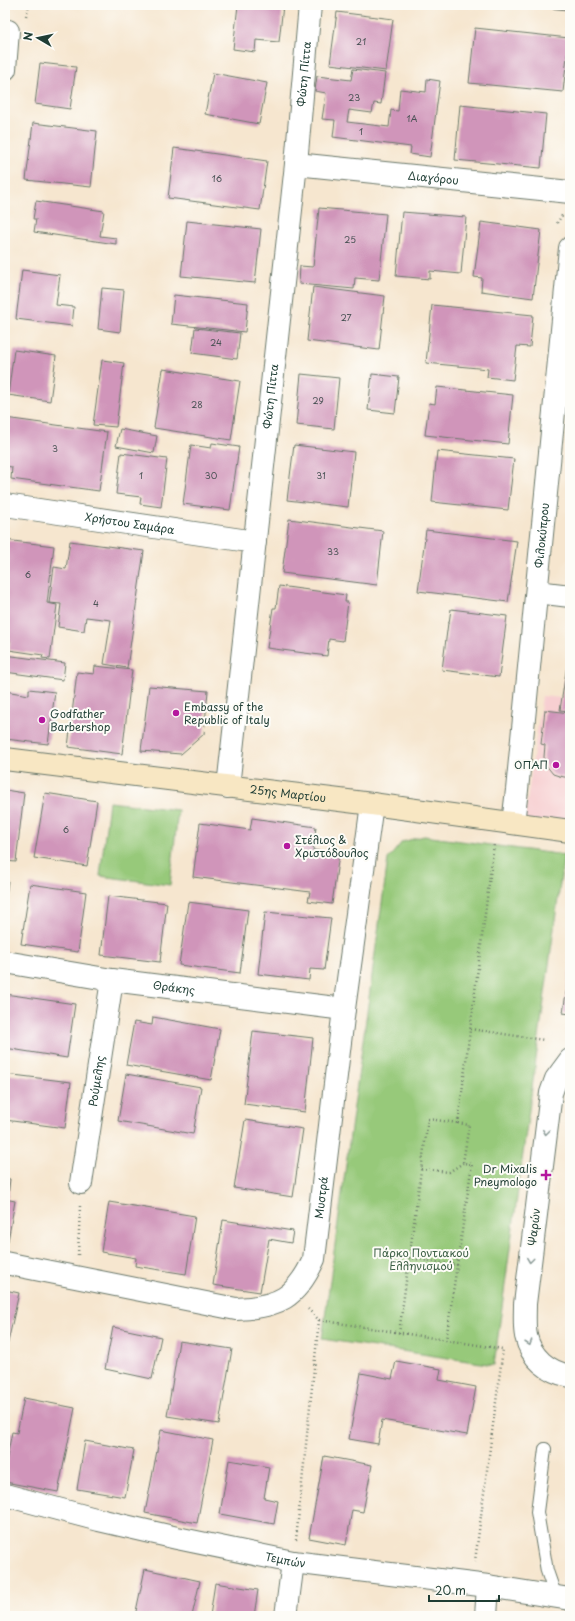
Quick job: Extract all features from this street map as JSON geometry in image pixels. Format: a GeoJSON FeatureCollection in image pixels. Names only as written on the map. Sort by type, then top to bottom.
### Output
{"type":"FeatureCollection","features":[{"type":"Feature","properties":{"kind":"street","name":"Φώτη Πίττα"},"geometry":{"type":"LineString","coordinates":[[228,787],[296,164],[310,5]]}},
{"type":"Feature","properties":{"kind":"street"},"geometry":{"type":"LineString","coordinates":[[5,69],[8,31]]}},
{"type":"Feature","properties":{"kind":"street","name":"Διαγόρου"},"geometry":{"type":"LineString","coordinates":[[296,164],[570,192]]}},
{"type":"Feature","properties":{"kind":"street","name":"Φιλοκύπρου"},"geometry":{"type":"LineString","coordinates":[[513,824],[570,248]]}},
{"type":"Feature","properties":{"kind":"street","name":"Χρήστου Σαμάρα"},"geometry":{"type":"LineString","coordinates":[[5,505],[255,542]]}},
{"type":"Feature","properties":{"kind":"street"},"geometry":{"type":"LineString","coordinates":[[537,592],[570,596]]}},
{"type":"Feature","properties":{"kind":"street","name":"25ης Μαρτίου"},"geometry":{"type":"LineString","coordinates":[[5,759],[372,804],[570,831]]}},
{"type":"Feature","properties":{"kind":"street","name":"Μυστρά"},"geometry":{"type":"LineString","coordinates":[[5,1263],[236,1309],[257,1308],[276,1303],[293,1292],[306,1277],[314,1259],[344,1008],[372,804]]}},
{"type":"Feature","properties":{"kind":"street","name":"Θράκης"},"geometry":{"type":"LineString","coordinates":[[5,962],[112,980],[344,1008]]}},
{"type":"Feature","properties":{"kind":"street","name":"Ρούμελης"},"geometry":{"type":"LineString","coordinates":[[81,1183],[112,980]]}},
{"type":"Feature","properties":{"kind":"street","name":"Ψαρών"},"geometry":{"type":"LineString","coordinates":[[570,1060],[556,1079],[551,1093],[525,1304],[526,1335],[531,1349],[540,1361],[551,1370],[570,1376]]}},
{"type":"Feature","properties":{"kind":"street","name":"Τεμπών"},"geometry":{"type":"LineString","coordinates":[[5,1495],[99,1520],[293,1562],[480,1585],[563,1598]]}},
{"type":"Feature","properties":{"kind":"street"},"geometry":{"type":"LineString","coordinates":[[286,1616],[293,1562]]}},
{"type":"Feature","properties":{"kind":"street"},"geometry":{"type":"LineString","coordinates":[[480,1585],[486,1616]]}},
{"type":"Feature","properties":{"kind":"lane"},"geometry":{"type":"LineString","coordinates":[[545,1449],[537,1512],[547,1571],[563,1598]]}},
{"type":"Feature","properties":{"kind":"path"},"geometry":{"type":"LineString","coordinates":[[26,16],[29,5]]}},
{"type":"Feature","properties":{"kind":"path"},"geometry":{"type":"LineString","coordinates":[[458,1123],[494,841]]}},
{"type":"Feature","properties":{"kind":"path"},"geometry":{"type":"LineString","coordinates":[[470,1030],[544,1040]]}},
{"type":"Feature","properties":{"kind":"path"},"geometry":{"type":"LineString","coordinates":[[399,1333],[428,1119],[469,1125],[463,1163]]}},
{"type":"Feature","properties":{"kind":"path"},"geometry":{"type":"LineString","coordinates":[[421,1169],[449,1172],[463,1163],[472,1164],[446,1340]]}},
{"type":"Feature","properties":{"kind":"path"},"geometry":{"type":"LineString","coordinates":[[77,1277],[81,1183]]}},
{"type":"Feature","properties":{"kind":"path"},"geometry":{"type":"LineString","coordinates":[[409,1258],[457,1265]]}},
{"type":"Feature","properties":{"kind":"path"},"geometry":{"type":"LineString","coordinates":[[293,1292],[319,1320],[503,1349],[480,1585]]}},
{"type":"Feature","properties":{"kind":"path"},"geometry":{"type":"LineString","coordinates":[[293,1562],[319,1320]]}},
{"type":"Feature","properties":{"kind":"shaded area"},"geometry":{"type":"Polygon","coordinates":[[[542,696],[570,699],[570,839],[523,830],[542,696]]]}},
{"type":"Feature","properties":{"kind":"green space"},"geometry":{"type":"Polygon","coordinates":[[[109,802],[178,810],[170,885],[100,876],[109,802]]]}},
{"type":"Feature","properties":{"kind":"green space","name":"Πάρκο Ποντιακού Ελληνισμού"},"geometry":{"type":"Polygon","coordinates":[[[424,836],[564,855],[494,1365],[322,1339],[388,859],[402,842],[424,836]]]}},
{"type":"Feature","properties":{"kind":"building"},"geometry":{"type":"Polygon","coordinates":[[[238,5],[283,5],[279,42],[256,40],[255,52],[233,49],[238,5]]]}},
{"type":"Feature","properties":{"kind":"building"},"geometry":{"type":"Polygon","coordinates":[[[522,5],[567,5],[567,10],[522,5]]]}},
{"type":"Feature","properties":{"kind":"building"},"geometry":{"type":"Polygon","coordinates":[[[337,12],[393,19],[386,71],[330,64],[337,12]]]}},
{"type":"Feature","properties":{"kind":"building"},"geometry":{"type":"Polygon","coordinates":[[[475,28],[569,38],[563,92],[469,83],[475,28]]]}},
{"type":"Feature","properties":{"kind":"building"},"geometry":{"type":"Polygon","coordinates":[[[40,63],[76,67],[70,109],[35,104],[40,63]]]}},
{"type":"Feature","properties":{"kind":"building"},"geometry":{"type":"Polygon","coordinates":[[[353,69],[385,73],[381,104],[374,103],[372,113],[349,110],[347,122],[389,127],[391,110],[398,111],[400,89],[426,92],[427,79],[440,81],[430,157],[410,154],[411,147],[333,137],[335,120],[322,119],[326,93],[315,91],[317,76],[351,80],[353,69]]]}},
{"type":"Feature","properties":{"kind":"building"},"geometry":{"type":"Polygon","coordinates":[[[213,73],[267,83],[259,124],[205,114],[213,73]]]}},
{"type":"Feature","properties":{"kind":"building"},"geometry":{"type":"Polygon","coordinates":[[[460,105],[546,114],[541,168],[455,160],[460,105]]]}},
{"type":"Feature","properties":{"kind":"building"},"geometry":{"type":"Polygon","coordinates":[[[33,123],[97,131],[91,187],[26,180],[33,123]]]}},
{"type":"Feature","properties":{"kind":"building"},"geometry":{"type":"Polygon","coordinates":[[[174,148],[267,161],[260,210],[168,198],[174,148]]]}},
{"type":"Feature","properties":{"kind":"building"},"geometry":{"type":"Polygon","coordinates":[[[36,201],[104,211],[100,236],[116,238],[116,244],[34,232],[36,219],[33,219],[36,201]]]}},
{"type":"Feature","properties":{"kind":"building"},"geometry":{"type":"Polygon","coordinates":[[[319,208],[386,214],[379,280],[355,278],[354,289],[299,284],[300,266],[313,267],[319,208]]]}},
{"type":"Feature","properties":{"kind":"building"},"geometry":{"type":"Polygon","coordinates":[[[402,212],[466,217],[461,274],[430,271],[430,279],[396,276],[402,212]]]}},
{"type":"Feature","properties":{"kind":"building"},"geometry":{"type":"Polygon","coordinates":[[[187,221],[261,229],[255,283],[181,276],[187,221]]]}},
{"type":"Feature","properties":{"kind":"building"},"geometry":{"type":"Polygon","coordinates":[[[481,222],[541,230],[533,298],[481,291],[482,278],[474,277],[481,222]]]}},
{"type":"Feature","properties":{"kind":"building"},"geometry":{"type":"Polygon","coordinates":[[[22,270],[60,275],[56,305],[74,307],[72,326],[16,319],[22,270]]]}},
{"type":"Feature","properties":{"kind":"building"},"geometry":{"type":"Polygon","coordinates":[[[313,287],[385,296],[379,350],[307,341],[313,287]]]}},
{"type":"Feature","properties":{"kind":"building"},"geometry":{"type":"Polygon","coordinates":[[[102,288],[124,290],[120,332],[98,329],[102,288]]]}},
{"type":"Feature","properties":{"kind":"building"},"geometry":{"type":"Polygon","coordinates":[[[174,295],[248,303],[245,332],[171,324],[174,295]]]}},
{"type":"Feature","properties":{"kind":"building"},"geometry":{"type":"Polygon","coordinates":[[[432,305],[533,315],[530,347],[517,346],[513,380],[487,377],[488,369],[426,363],[432,305]]]}},
{"type":"Feature","properties":{"kind":"building"},"geometry":{"type":"Polygon","coordinates":[[[195,328],[240,333],[237,359],[192,353],[195,328]]]}},
{"type":"Feature","properties":{"kind":"building"},"geometry":{"type":"Polygon","coordinates":[[[14,350],[56,356],[50,401],[8,395],[14,350]]]}},
{"type":"Feature","properties":{"kind":"building"},"geometry":{"type":"Polygon","coordinates":[[[102,360],[124,363],[116,427],[93,425],[102,360]]]}},
{"type":"Feature","properties":{"kind":"building"},"geometry":{"type":"Polygon","coordinates":[[[163,369],[240,381],[231,440],[154,428],[163,369]]]}},
{"type":"Feature","properties":{"kind":"building"},"geometry":{"type":"Polygon","coordinates":[[[301,374],[339,378],[334,429],[296,425],[301,374]]]}},
{"type":"Feature","properties":{"kind":"building"},"geometry":{"type":"Polygon","coordinates":[[[372,374],[399,377],[395,413],[368,410],[372,374]]]}},
{"type":"Feature","properties":{"kind":"building"},"geometry":{"type":"Polygon","coordinates":[[[437,387],[513,395],[508,444],[425,435],[429,403],[435,404],[437,387]]]}},
{"type":"Feature","properties":{"kind":"building"},"geometry":{"type":"Polygon","coordinates":[[[5,418],[107,432],[99,491],[11,479],[12,467],[5,466],[5,418]]]}},
{"type":"Feature","properties":{"kind":"building"},"geometry":{"type":"Polygon","coordinates":[[[120,429],[157,436],[154,453],[116,446],[120,429]]]}},
{"type":"Feature","properties":{"kind":"building"},"geometry":{"type":"Polygon","coordinates":[[[212,443],[239,447],[230,510],[183,504],[191,445],[211,448],[212,443]]]}},
{"type":"Feature","properties":{"kind":"building"},"geometry":{"type":"Polygon","coordinates":[[[294,445],[354,452],[348,507],[287,500],[294,445]]]}},
{"type":"Feature","properties":{"kind":"building"},"geometry":{"type":"Polygon","coordinates":[[[437,451],[514,459],[508,510],[432,502],[437,451]]]}},
{"type":"Feature","properties":{"kind":"building"},"geometry":{"type":"Polygon","coordinates":[[[121,453],[167,459],[161,507],[140,504],[141,497],[116,494],[121,453]]]}},
{"type":"Feature","properties":{"kind":"building"},"geometry":{"type":"Polygon","coordinates":[[[289,519],[383,531],[377,585],[282,573],[289,519]]]}},
{"type":"Feature","properties":{"kind":"building"},"geometry":{"type":"Polygon","coordinates":[[[426,530],[517,541],[508,602],[418,591],[426,530]]]}},
{"type":"Feature","properties":{"kind":"building"},"geometry":{"type":"Polygon","coordinates":[[[5,540],[54,546],[47,603],[57,605],[50,659],[42,658],[43,655],[9,650],[10,640],[5,639],[5,540]]]}},
{"type":"Feature","properties":{"kind":"building"},"geometry":{"type":"Polygon","coordinates":[[[70,541],[144,551],[127,668],[104,664],[111,620],[86,617],[84,631],[58,627],[61,604],[49,603],[54,567],[66,569],[70,541]]]}},
{"type":"Feature","properties":{"kind":"building"},"geometry":{"type":"Polygon","coordinates":[[[279,586],[346,595],[345,602],[348,602],[343,641],[329,639],[327,656],[267,648],[273,608],[276,608],[279,586]]]}},
{"type":"Feature","properties":{"kind":"building"},"geometry":{"type":"Polygon","coordinates":[[[451,609],[507,616],[499,677],[442,670],[451,609]]]}},
{"type":"Feature","properties":{"kind":"building"},"geometry":{"type":"Polygon","coordinates":[[[570,652],[570,711],[560,710],[570,652]]]}},
{"type":"Feature","properties":{"kind":"building"},"geometry":{"type":"Polygon","coordinates":[[[5,655],[65,663],[63,680],[5,672],[5,655]]]}},
{"type":"Feature","properties":{"kind":"building"},"geometry":{"type":"Polygon","coordinates":[[[95,666],[132,670],[122,754],[68,747],[77,672],[94,674],[95,666]]]}},
{"type":"Feature","properties":{"kind":"building","name":"Embassy of the Republic of Italy"},"geometry":{"type":"Polygon","coordinates":[[[149,686],[208,691],[204,734],[181,754],[141,751],[149,686]]]}},
{"type":"Feature","properties":{"kind":"building"},"geometry":{"type":"Polygon","coordinates":[[[29,689],[55,692],[48,744],[5,739],[5,691],[29,695],[29,689]]]}},
{"type":"Feature","properties":{"kind":"building"},"geometry":{"type":"Polygon","coordinates":[[[545,710],[570,713],[570,778],[553,774],[545,764],[545,745],[541,744],[545,710]]]}},
{"type":"Feature","properties":{"kind":"building"},"geometry":{"type":"Polygon","coordinates":[[[5,790],[24,793],[16,862],[5,861],[5,790]]]}},
{"type":"Feature","properties":{"kind":"building"},"geometry":{"type":"Polygon","coordinates":[[[45,793],[97,801],[87,866],[34,858],[45,793]]]}},
{"type":"Feature","properties":{"kind":"building"},"geometry":{"type":"Polygon","coordinates":[[[252,818],[316,827],[313,850],[339,854],[332,904],[308,901],[310,892],[193,877],[200,823],[250,830],[252,818]]]}},
{"type":"Feature","properties":{"kind":"building"},"geometry":{"type":"Polygon","coordinates":[[[5,880],[8,881],[6,897],[5,897],[5,880]]]}},
{"type":"Feature","properties":{"kind":"building"},"geometry":{"type":"Polygon","coordinates":[[[30,884],[86,892],[78,952],[21,944],[30,884]]]}},
{"type":"Feature","properties":{"kind":"building"},"geometry":{"type":"Polygon","coordinates":[[[108,896],[167,903],[160,962],[101,955],[108,896]]]}},
{"type":"Feature","properties":{"kind":"building"},"geometry":{"type":"Polygon","coordinates":[[[188,902],[248,910],[240,973],[179,965],[188,902]]]}},
{"type":"Feature","properties":{"kind":"building"},"geometry":{"type":"Polygon","coordinates":[[[265,912],[331,918],[324,970],[310,969],[309,980],[258,974],[265,912]]]}},
{"type":"Feature","properties":{"kind":"building"},"geometry":{"type":"Polygon","coordinates":[[[570,973],[570,1014],[563,1013],[570,973]]]}},
{"type":"Feature","properties":{"kind":"building"},"geometry":{"type":"Polygon","coordinates":[[[5,994],[75,1004],[67,1058],[5,1048],[5,994]]]}},
{"type":"Feature","properties":{"kind":"building"},"geometry":{"type":"Polygon","coordinates":[[[153,1017],[220,1029],[211,1080],[126,1065],[134,1022],[152,1025],[153,1017]]]}},
{"type":"Feature","properties":{"kind":"building"},"geometry":{"type":"Polygon","coordinates":[[[253,1031],[313,1038],[305,1112],[244,1104],[253,1031]]]}},
{"type":"Feature","properties":{"kind":"building"},"geometry":{"type":"Polygon","coordinates":[[[5,1074],[71,1082],[65,1128],[5,1120],[5,1074]]]}},
{"type":"Feature","properties":{"kind":"building"},"geometry":{"type":"Polygon","coordinates":[[[126,1074],[201,1087],[193,1134],[118,1121],[126,1074]]]}},
{"type":"Feature","properties":{"kind":"building"},"geometry":{"type":"Polygon","coordinates":[[[245,1120],[303,1129],[293,1197],[234,1188],[245,1120]]]}},
{"type":"Feature","properties":{"kind":"building"},"geometry":{"type":"Polygon","coordinates":[[[5,1178],[10,1179],[8,1197],[5,1197],[5,1178]]]}},
{"type":"Feature","properties":{"kind":"building"},"geometry":{"type":"Polygon","coordinates":[[[5,1199],[15,1201],[8,1241],[5,1241],[5,1199]]]}},
{"type":"Feature","properties":{"kind":"building"},"geometry":{"type":"Polygon","coordinates":[[[109,1202],[195,1216],[186,1274],[135,1266],[136,1258],[101,1252],[109,1202]]]}},
{"type":"Feature","properties":{"kind":"building"},"geometry":{"type":"Polygon","coordinates":[[[223,1220],[293,1231],[291,1243],[269,1239],[260,1292],[213,1285],[223,1220]]]}},
{"type":"Feature","properties":{"kind":"building"},"geometry":{"type":"Polygon","coordinates":[[[5,1290],[19,1293],[6,1351],[5,1351],[5,1290]]]}},
{"type":"Feature","properties":{"kind":"building"},"geometry":{"type":"Polygon","coordinates":[[[113,1327],[161,1337],[152,1379],[105,1369],[113,1327]]]}},
{"type":"Feature","properties":{"kind":"building"},"geometry":{"type":"Polygon","coordinates":[[[179,1341],[232,1349],[219,1424],[167,1416],[179,1341]]]}},
{"type":"Feature","properties":{"kind":"building"},"geometry":{"type":"Polygon","coordinates":[[[396,1361],[441,1369],[439,1380],[476,1387],[467,1435],[382,1420],[378,1444],[349,1439],[361,1373],[392,1379],[396,1361]]]}},
{"type":"Feature","properties":{"kind":"building"},"geometry":{"type":"Polygon","coordinates":[[[24,1398],[75,1408],[58,1492],[5,1482],[5,1467],[12,1432],[17,1433],[24,1398]]]}},
{"type":"Feature","properties":{"kind":"building"},"geometry":{"type":"Polygon","coordinates":[[[161,1430],[213,1440],[197,1523],[145,1513],[161,1430]]]}},
{"type":"Feature","properties":{"kind":"building"},"geometry":{"type":"Polygon","coordinates":[[[85,1441],[134,1450],[125,1497],[77,1489],[85,1441]]]}},
{"type":"Feature","properties":{"kind":"building"},"geometry":{"type":"Polygon","coordinates":[[[324,1456],[372,1465],[363,1512],[352,1510],[346,1545],[309,1538],[324,1456]]]}},
{"type":"Feature","properties":{"kind":"building"},"geometry":{"type":"Polygon","coordinates":[[[229,1460],[269,1467],[264,1498],[278,1501],[274,1524],[220,1514],[229,1460]]]}},
{"type":"Feature","properties":{"kind":"building"},"geometry":{"type":"Polygon","coordinates":[[[145,1569],[200,1581],[192,1616],[135,1616],[145,1569]]]}},
{"type":"Feature","properties":{"kind":"building"},"geometry":{"type":"Polygon","coordinates":[[[215,1583],[258,1590],[254,1616],[210,1616],[215,1583]]]}},
{"type":"Feature","properties":{"kind":"place","name":"Embassy of the Republic of Italy"},"geometry":{"type":"Point","coordinates":[176,713]}},
{"type":"Feature","properties":{"kind":"place","name":"Godfather Barbershop"},"geometry":{"type":"Point","coordinates":[42,720]}},
{"type":"Feature","properties":{"kind":"place","name":"ΟΠΑΠ"},"geometry":{"type":"Point","coordinates":[556,765]}},
{"type":"Feature","properties":{"kind":"place","name":"Στέλιος & Χριστόδουλος"},"geometry":{"type":"Point","coordinates":[287,846]}},
{"type":"Feature","properties":{"kind":"place","name":"Dr Mixalis Pneymologo"},"geometry":{"type":"Point","coordinates":[546,1175]}}]}
